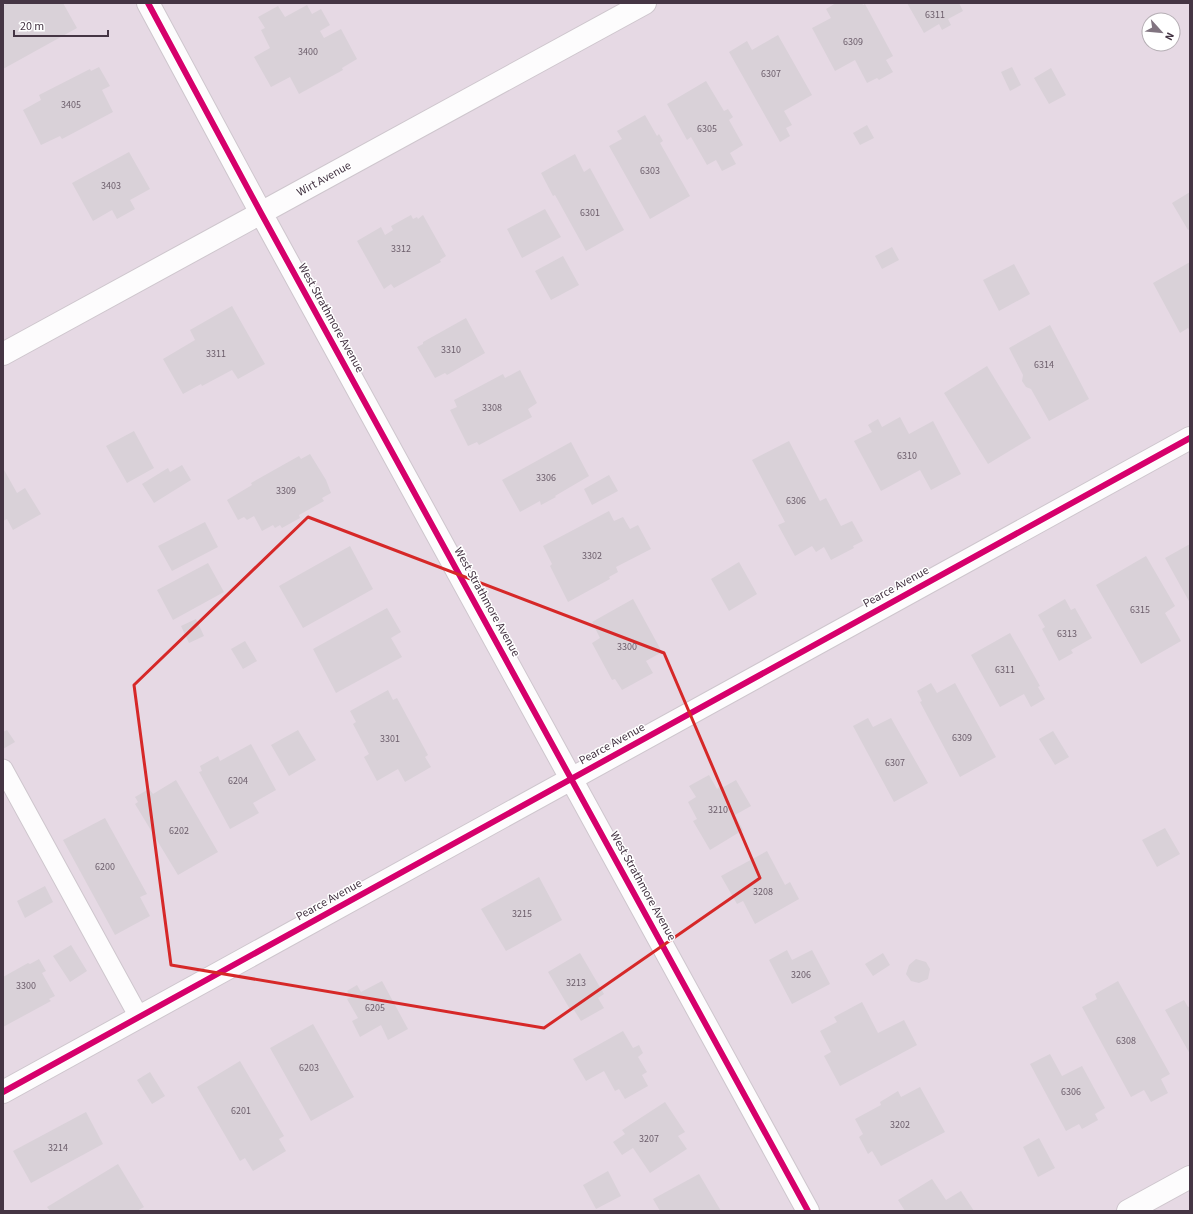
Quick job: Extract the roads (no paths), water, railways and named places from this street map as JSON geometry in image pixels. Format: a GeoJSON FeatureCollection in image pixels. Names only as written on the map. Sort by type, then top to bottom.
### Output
{"type":"FeatureCollection","features":[{"type":"Feature","properties":{"kind":"street","name":"West Strathmore Avenue"},"geometry":{"type":"LineString","coordinates":[[148,3],[261,213],[808,1211]]}},
{"type":"Feature","properties":{"kind":"street","name":"Wirt Avenue"},"geometry":{"type":"LineString","coordinates":[[3,354],[645,3]]}},
{"type":"Feature","properties":{"kind":"street","name":"Pearce Avenue"},"geometry":{"type":"LineString","coordinates":[[3,1092],[1190,438]]}},
{"type":"Feature","properties":{"kind":"street"},"geometry":{"type":"LineString","coordinates":[[1128,1211],[1190,1177]]}},
{"type":"Feature","properties":{"kind":"lane"},"geometry":{"type":"LineString","coordinates":[[3,769],[139,1017]]}}]}
